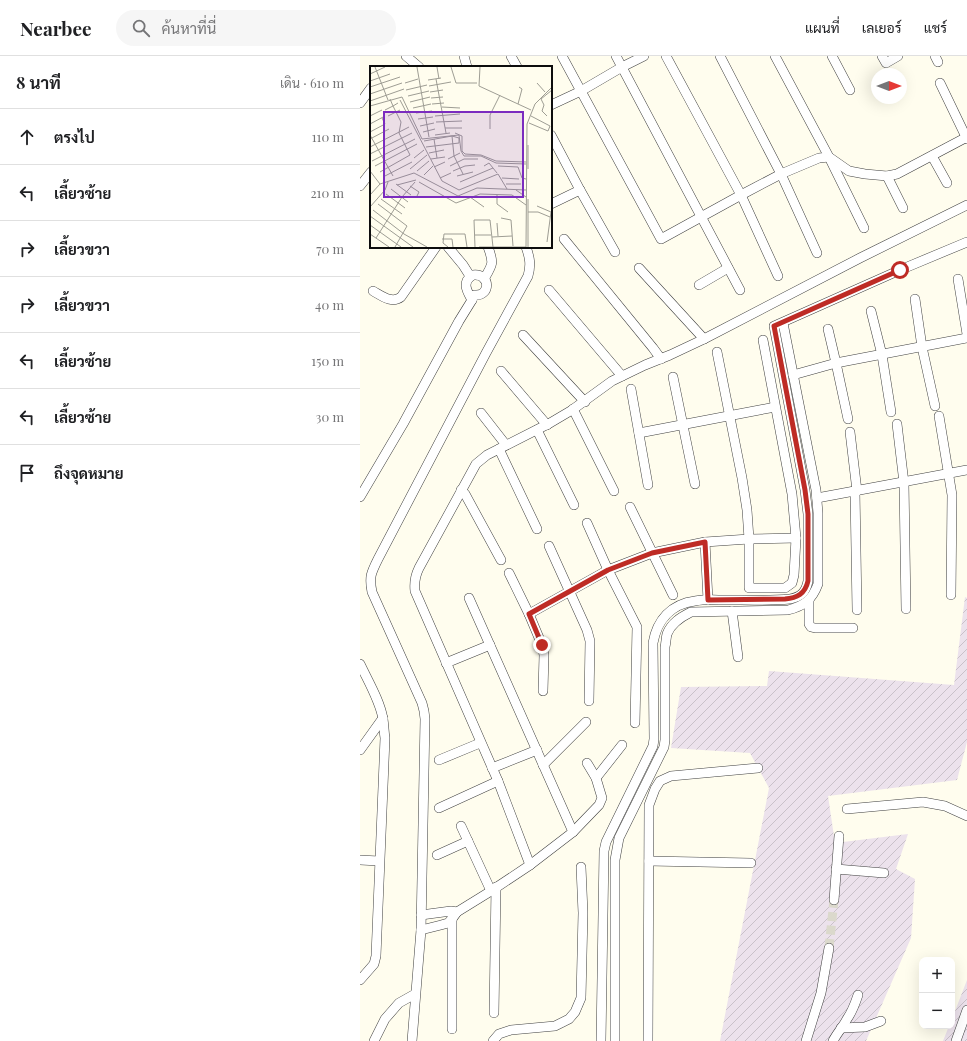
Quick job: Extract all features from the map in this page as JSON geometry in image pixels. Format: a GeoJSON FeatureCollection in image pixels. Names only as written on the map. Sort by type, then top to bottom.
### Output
{"type":"FeatureCollection","features":[{"type":"Feature","properties":{"kind":"street"},"geometry":{"type":"LineString","coordinates":[[406,56],[418,66]]}},
{"type":"Feature","properties":{"kind":"street"},"geometry":{"type":"LineString","coordinates":[[464,56],[467,66]]}},
{"type":"Feature","properties":{"kind":"street"},"geometry":{"type":"LineString","coordinates":[[511,56],[516,66]]}},
{"type":"Feature","properties":{"kind":"street"},"geometry":{"type":"LineString","coordinates":[[562,56],[661,239],[781,174],[818,158],[829,157],[849,171],[886,176],[897,174],[967,138],[940,83]]}},
{"type":"Feature","properties":{"kind":"street"},"geometry":{"type":"LineString","coordinates":[[616,56],[740,290]]}},
{"type":"Feature","properties":{"kind":"street"},"geometry":{"type":"LineString","coordinates":[[552,105],[582,91],[622,67],[644,56]]}},
{"type":"Feature","properties":{"kind":"street"},"geometry":{"type":"LineString","coordinates":[[666,56],[741,195],[778,276]]}},
{"type":"Feature","properties":{"kind":"street"},"geometry":{"type":"LineString","coordinates":[[720,56],[781,174],[817,253]]}},
{"type":"Feature","properties":{"kind":"street"},"geometry":{"type":"LineString","coordinates":[[775,56],[829,157],[864,228]]}},
{"type":"Feature","properties":{"kind":"street"},"geometry":{"type":"LineString","coordinates":[[832,56],[850,90]]}},
{"type":"Feature","properties":{"kind":"street"},"geometry":{"type":"LineString","coordinates":[[882,56],[886,63],[898,56]]}},
{"type":"Feature","properties":{"kind":"street"},"geometry":{"type":"LineString","coordinates":[[360,103],[370,89]]}},
{"type":"Feature","properties":{"kind":"street"},"geometry":{"type":"LineString","coordinates":[[552,139],[555,151],[580,190],[615,252]]}},
{"type":"Feature","properties":{"kind":"street"},"geometry":{"type":"LineString","coordinates":[[932,156],[947,183]]}},
{"type":"Feature","properties":{"kind":"street"},"geometry":{"type":"LineString","coordinates":[[886,176],[903,208]]}},
{"type":"Feature","properties":{"kind":"street"},"geometry":{"type":"LineString","coordinates":[[360,186],[367,177]]}},
{"type":"Feature","properties":{"kind":"street"},"geometry":{"type":"LineString","coordinates":[[552,204],[580,190]]}},
{"type":"Feature","properties":{"kind":"street"},"geometry":{"type":"LineString","coordinates":[[530,865],[498,782],[415,591],[415,576],[476,464],[502,447],[547,425],[585,402],[604,387],[622,376],[704,339],[967,205]]}},
{"type":"Feature","properties":{"kind":"street"},"geometry":{"type":"LineString","coordinates":[[564,240],[661,359]]}},
{"type":"Feature","properties":{"kind":"street"},"geometry":{"type":"LineString","coordinates":[[601,1041],[604,851],[606,842],[653,746],[653,643],[658,626],[676,607],[687,602],[708,600],[790,599],[799,596],[806,588],[808,581],[808,514],[805,490],[774,326],[967,242]]}},
{"type":"Feature","properties":{"kind":"street"},"geometry":{"type":"LineString","coordinates":[[373,291],[385,298],[397,300],[401,297],[435,248]]}},
{"type":"Feature","properties":{"kind":"street"},"geometry":{"type":"LineString","coordinates":[[449,248],[461,261],[470,276]]}},
{"type":"Feature","properties":{"kind":"street"},"geometry":{"type":"LineString","coordinates":[[484,279],[493,262],[488,248]]}},
{"type":"Feature","properties":{"kind":"street"},"geometry":{"type":"LineString","coordinates":[[412,1041],[421,930],[425,719],[422,703],[372,592],[370,582],[372,572],[378,559],[528,276],[530,267],[526,248]]}},
{"type":"Feature","properties":{"kind":"street"},"geometry":{"type":"LineString","coordinates":[[639,268],[704,339]]}},
{"type":"Feature","properties":{"kind":"street"},"geometry":{"type":"LineString","coordinates":[[698,285],[728,268]]}},
{"type":"Feature","properties":{"kind":"street"},"geometry":{"type":"LineString","coordinates":[[360,497],[403,424],[472,300],[474,295],[481,295],[486,289],[484,279],[479,275],[470,276],[466,283],[466,287],[472,300]]}},
{"type":"Feature","properties":{"kind":"street"},"geometry":{"type":"LineString","coordinates":[[958,279],[967,334]]}},
{"type":"Feature","properties":{"kind":"street"},"geometry":{"type":"LineString","coordinates":[[550,290],[622,376]]}},
{"type":"Feature","properties":{"kind":"street"},"geometry":{"type":"LineString","coordinates":[[915,299],[922,347],[935,406]]}},
{"type":"Feature","properties":{"kind":"street"},"geometry":{"type":"LineString","coordinates":[[871,311],[882,355],[891,412]]}},
{"type":"Feature","properties":{"kind":"street"},"geometry":{"type":"LineString","coordinates":[[615,1041],[616,851],[619,838],[664,747],[665,647],[667,634],[673,624],[690,612],[788,610],[797,608],[809,600],[818,584],[818,513],[816,498],[783,323]]}},
{"type":"Feature","properties":{"kind":"street"},"geometry":{"type":"LineString","coordinates":[[828,329],[848,419]]}},
{"type":"Feature","properties":{"kind":"street"},"geometry":{"type":"LineString","coordinates":[[523,335],[585,402]]}},
{"type":"Feature","properties":{"kind":"street"},"geometry":{"type":"LineString","coordinates":[[793,375],[836,362],[882,355],[967,338]]}},
{"type":"Feature","properties":{"kind":"street"},"geometry":{"type":"LineString","coordinates":[[717,352],[747,510],[749,539],[749,588],[784,588],[792,583],[794,575],[796,538],[792,494],[762,340]]}},
{"type":"Feature","properties":{"kind":"street"},"geometry":{"type":"LineString","coordinates":[[501,370],[547,425]]}},
{"type":"Feature","properties":{"kind":"street"},"geometry":{"type":"LineString","coordinates":[[673,377],[695,484]]}},
{"type":"Feature","properties":{"kind":"street"},"geometry":{"type":"LineString","coordinates":[[630,389],[648,485]]}},
{"type":"Feature","properties":{"kind":"street"},"geometry":{"type":"LineString","coordinates":[[639,433],[775,407]]}},
{"type":"Feature","properties":{"kind":"street"},"geometry":{"type":"LineString","coordinates":[[573,409],[614,491]]}},
{"type":"Feature","properties":{"kind":"street"},"geometry":{"type":"LineString","coordinates":[[481,413],[502,447],[536,529]]}},
{"type":"Feature","properties":{"kind":"street"},"geometry":{"type":"LineString","coordinates":[[939,416],[952,495],[951,595]]}},
{"type":"Feature","properties":{"kind":"street"},"geometry":{"type":"LineString","coordinates":[[897,424],[904,483],[906,609]]}},
{"type":"Feature","properties":{"kind":"street"},"geometry":{"type":"LineString","coordinates":[[537,430],[574,505]]}},
{"type":"Feature","properties":{"kind":"street"},"geometry":{"type":"LineString","coordinates":[[850,432],[856,491],[857,610]]}},
{"type":"Feature","properties":{"kind":"street"},"geometry":{"type":"LineString","coordinates":[[816,498],[904,483],[967,470]]}},
{"type":"Feature","properties":{"kind":"street"},"geometry":{"type":"LineString","coordinates":[[461,490],[465,494],[501,560]]}},
{"type":"Feature","properties":{"kind":"street"},"geometry":{"type":"LineString","coordinates":[[630,507],[673,595]]}},
{"type":"Feature","properties":{"kind":"street"},"geometry":{"type":"LineString","coordinates":[[587,523],[608,570],[637,627],[635,722]]}},
{"type":"Feature","properties":{"kind":"street"},"geometry":{"type":"LineString","coordinates":[[529,614],[608,570],[652,553],[705,542],[796,538]]}},
{"type":"Feature","properties":{"kind":"street"},"geometry":{"type":"LineString","coordinates":[[705,542],[708,600]]}},
{"type":"Feature","properties":{"kind":"street"},"geometry":{"type":"LineString","coordinates":[[549,546],[587,630],[590,641],[589,702]]}},
{"type":"Feature","properties":{"kind":"street"},"geometry":{"type":"LineString","coordinates":[[509,573],[542,645],[544,655],[543,691]]}},
{"type":"Feature","properties":{"kind":"street"},"geometry":{"type":"LineString","coordinates":[[468,598],[573,832]]}},
{"type":"Feature","properties":{"kind":"street"},"geometry":{"type":"LineString","coordinates":[[809,600],[809,624],[811,627],[853,628]]}},
{"type":"Feature","properties":{"kind":"street"},"geometry":{"type":"LineString","coordinates":[[732,611],[738,657]]}},
{"type":"Feature","properties":{"kind":"street"},"geometry":{"type":"LineString","coordinates":[[446,662],[490,645]]}},
{"type":"Feature","properties":{"kind":"street"},"geometry":{"type":"LineString","coordinates":[[360,666],[378,703],[383,718],[385,738],[376,956],[374,964],[360,980]]}},
{"type":"Feature","properties":{"kind":"street"},"geometry":{"type":"LineString","coordinates":[[360,750],[383,718]]}},
{"type":"Feature","properties":{"kind":"street"},"geometry":{"type":"LineString","coordinates":[[543,764],[586,722]]}},
{"type":"Feature","properties":{"kind":"street"},"geometry":{"type":"LineString","coordinates":[[439,760],[480,743]]}},
{"type":"Feature","properties":{"kind":"street"},"geometry":{"type":"LineString","coordinates":[[596,778],[622,745]]}},
{"type":"Feature","properties":{"kind":"street"},"geometry":{"type":"LineString","coordinates":[[492,768],[536,750]]}},
{"type":"Feature","properties":{"kind":"street"},"geometry":{"type":"LineString","coordinates":[[421,930],[445,924],[453,914],[530,865],[573,832],[602,801],[596,778],[587,763]]}},
{"type":"Feature","properties":{"kind":"street"},"geometry":{"type":"LineString","coordinates":[[648,1041],[649,805],[655,788],[660,780],[671,776],[758,768]]}},
{"type":"Feature","properties":{"kind":"street"},"geometry":{"type":"LineString","coordinates":[[439,808],[498,782]]}},
{"type":"Feature","properties":{"kind":"street"},"geometry":{"type":"LineString","coordinates":[[847,808],[923,802],[945,806],[967,816]]}},
{"type":"Feature","properties":{"kind":"street"},"geometry":{"type":"LineString","coordinates":[[461,826],[493,889],[494,1013]]}},
{"type":"Feature","properties":{"kind":"street"},"geometry":{"type":"LineString","coordinates":[[834,900],[840,836]]}},
{"type":"Feature","properties":{"kind":"street"},"geometry":{"type":"LineString","coordinates":[[436,855],[468,841]]}},
{"type":"Feature","properties":{"kind":"street"},"geometry":{"type":"LineString","coordinates":[[360,860],[379,861]]}},
{"type":"Feature","properties":{"kind":"street"},"geometry":{"type":"LineString","coordinates":[[649,861],[751,863]]}},
{"type":"Feature","properties":{"kind":"street"},"geometry":{"type":"LineString","coordinates":[[493,1041],[498,1034],[511,1030],[555,1026],[569,1019],[575,1012],[581,998],[583,913],[581,867]]}},
{"type":"Feature","properties":{"kind":"street"},"geometry":{"type":"LineString","coordinates":[[836,869],[884,873]]}},
{"type":"Feature","properties":{"kind":"street"},"geometry":{"type":"LineString","coordinates":[[421,915],[453,914]]}},
{"type":"Feature","properties":{"kind":"street"},"geometry":{"type":"LineString","coordinates":[[452,1029],[453,914]]}},
{"type":"Feature","properties":{"kind":"street"},"geometry":{"type":"LineString","coordinates":[[806,1041],[821,993],[829,948]]}},
{"type":"Feature","properties":{"kind":"street"},"geometry":{"type":"LineString","coordinates":[[374,1041],[385,1019],[399,1003],[415,994]]}},
{"type":"Feature","properties":{"kind":"street"},"geometry":{"type":"LineString","coordinates":[[833,1041],[851,1012],[858,996]]}},
{"type":"Feature","properties":{"kind":"street"},"geometry":{"type":"LineString","coordinates":[[956,1041],[967,1010]]}},
{"type":"Feature","properties":{"kind":"street"},"geometry":{"type":"LineString","coordinates":[[841,1028],[865,1027],[880,1021]]}},
{"type":"Feature","properties":{"kind":"shaded area"},"geometry":{"type":"Polygon","coordinates":[[[965,597],[967,598],[967,742],[957,780],[828,796],[835,843],[908,834],[896,869],[915,879],[911,938],[866,1041],[720,1041],[769,788],[750,753],[671,748],[681,687],[767,686],[769,671],[954,685],[965,597]]]}},
{"type":"Feature","properties":{"kind":"shaded area"},"geometry":{"type":"Polygon","coordinates":[[[967,980],[967,1041],[943,1041],[948,1029],[955,1029],[955,1011],[967,980]]]}},
{"type":"Feature","properties":{"kind":"tunnel"},"geometry":{"type":"LineString","coordinates":[[829,948],[834,900]]}},
{"type":"Feature","properties":{"kind":"route"},"geometry":{"type":"LineString","coordinates":[[542,645],[529,614],[608,570],[652,553],[705,542],[708,600],[785,599],[794,598],[803,592],[808,581],[808,514],[805,490],[774,326],[900,270]]}}]}
